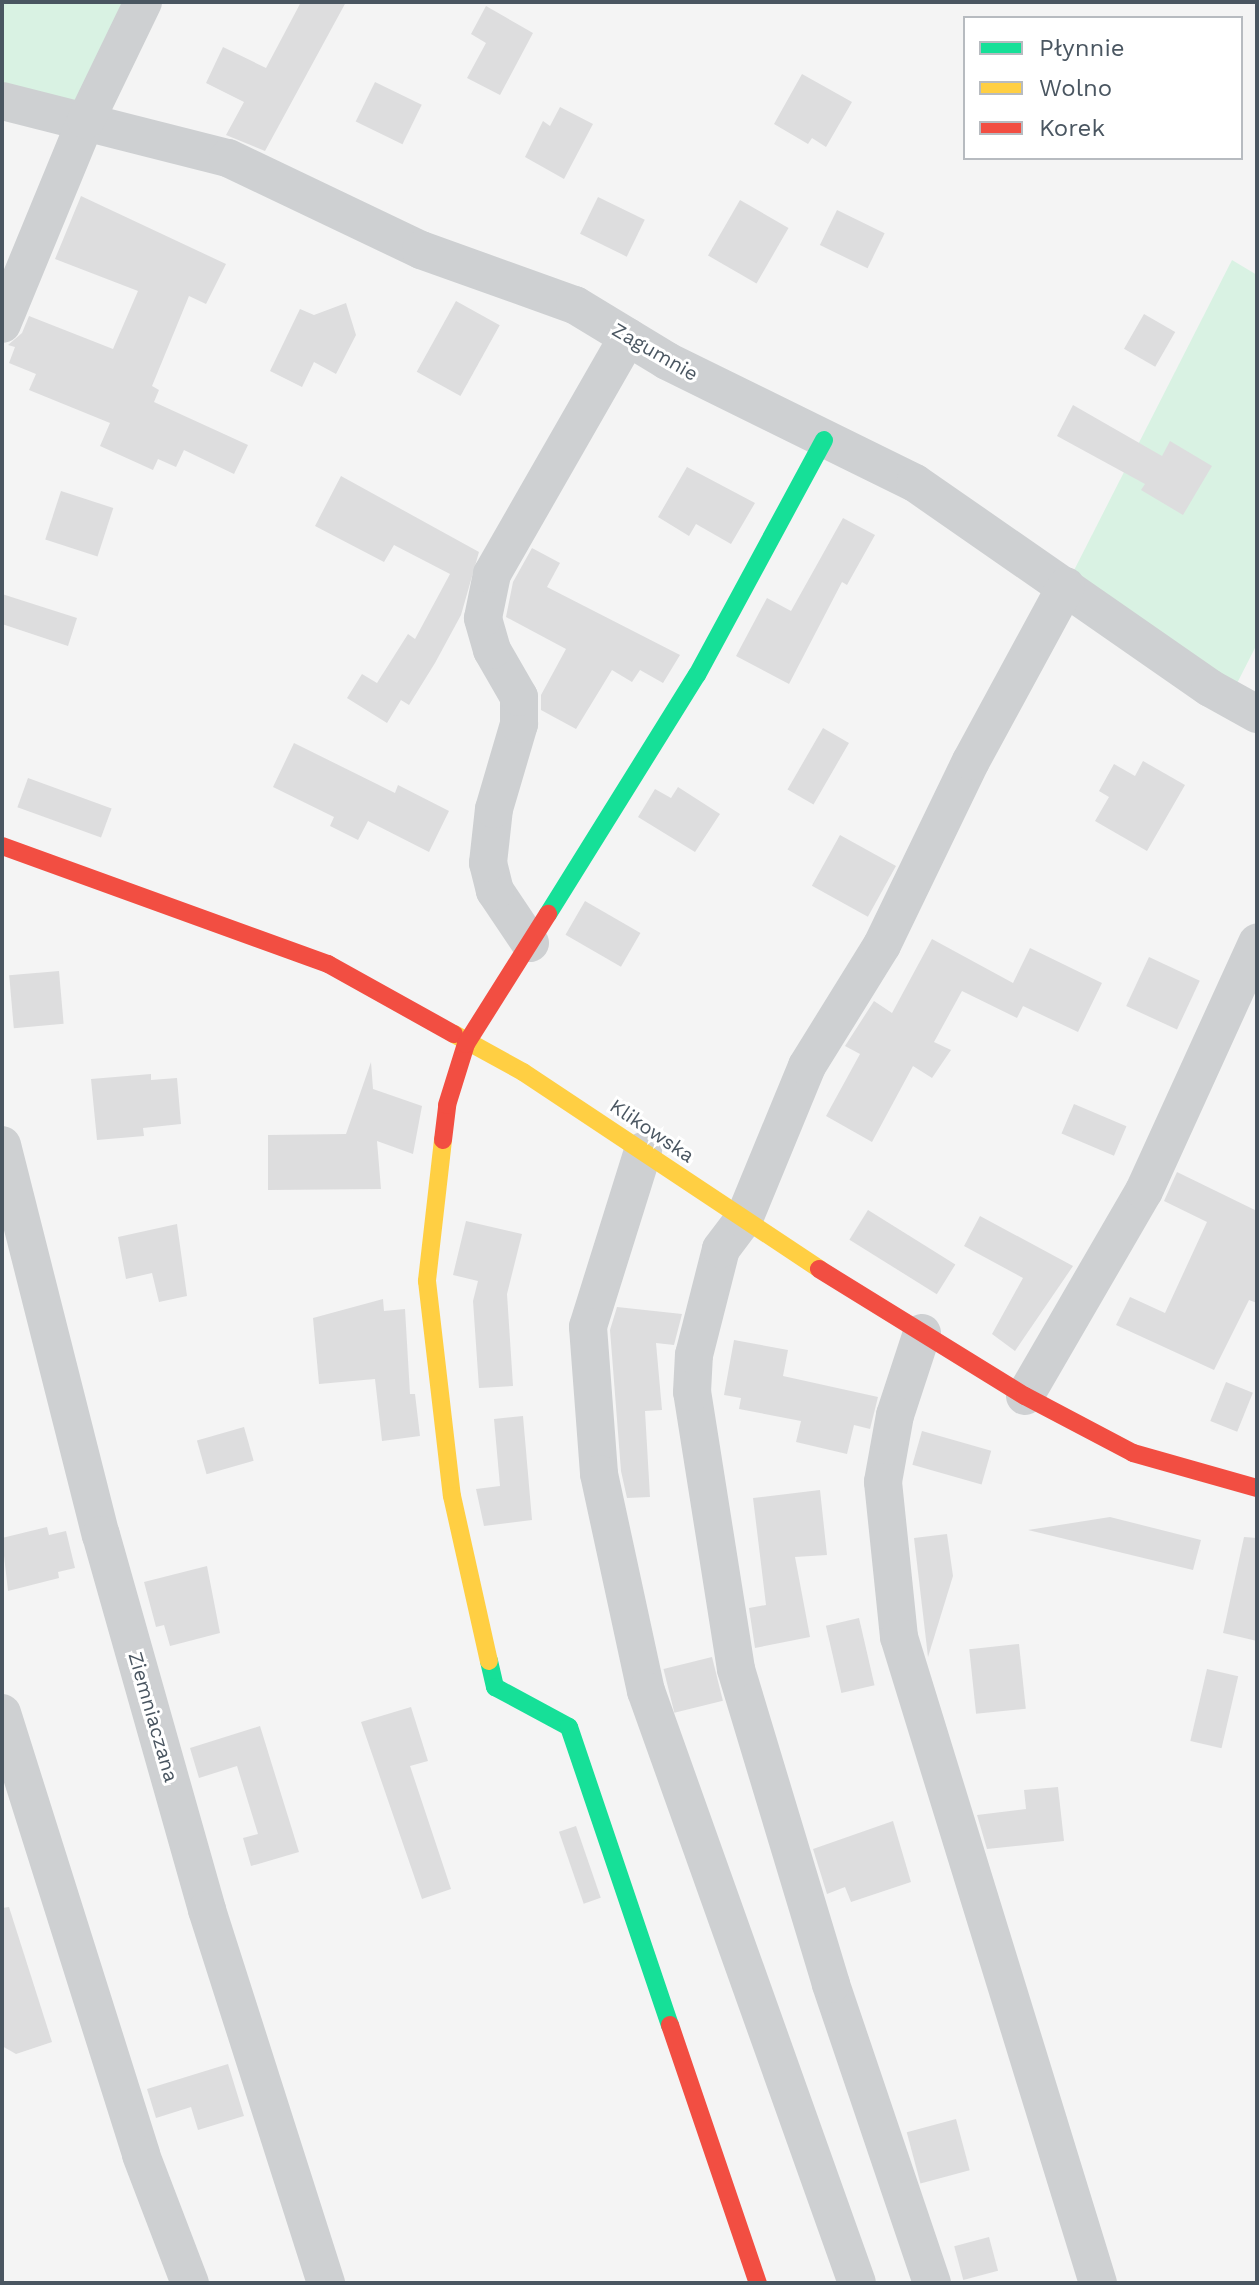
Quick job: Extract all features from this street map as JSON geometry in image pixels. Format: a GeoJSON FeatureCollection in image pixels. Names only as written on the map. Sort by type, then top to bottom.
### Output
{"type":"FeatureCollection","features":[{"type":"Feature","properties":{"kind":"street"},"geometry":{"type":"LineString","coordinates":[[2,324],[86,120],[143,2]]}},
{"type":"Feature","properties":{"kind":"street","name":"Zagumnie"},"geometry":{"type":"LineString","coordinates":[[2,101],[228,158],[421,250],[575,305],[628,337],[824,440],[915,483],[1210,688],[1257,714]]}},
{"type":"Feature","properties":{"kind":"street"},"geometry":{"type":"LineString","coordinates":[[530,943],[495,891],[488,863],[494,809],[519,724],[519,697],[492,650],[483,618],[492,574],[628,337]]}},
{"type":"Feature","properties":{"kind":"street"},"geometry":{"type":"LineString","coordinates":[[758,2283],[569,1727],[495,1687],[452,1496],[427,1281],[447,1105],[466,1044],[697,675],[824,440]]}},
{"type":"Feature","properties":{"kind":"street"},"geometry":{"type":"LineString","coordinates":[[932,2283],[831,1984],[736,1669],[692,1392],[694,1355],[721,1249],[744,1219],[807,1066],[882,945],[971,761],[1066,586]]}},
{"type":"Feature","properties":{"kind":"street","name":"Klikowska"},"geometry":{"type":"LineString","coordinates":[[2,846],[328,964],[466,1044],[523,1072],[744,1219],[1025,1396],[1133,1453],[1257,1488]]}},
{"type":"Feature","properties":{"kind":"street"},"geometry":{"type":"LineString","coordinates":[[1025,1396],[1144,1191],[1257,943]]}},
{"type":"Feature","properties":{"kind":"street","name":"Ziemniaczana"},"geometry":{"type":"LineString","coordinates":[[2,1145],[101,1535],[203,1895],[326,2283]]}},
{"type":"Feature","properties":{"kind":"street"},"geometry":{"type":"LineString","coordinates":[[643,1151],[588,1327],[599,1474],[646,1691],[857,2283]]}},
{"type":"Feature","properties":{"kind":"street"},"geometry":{"type":"LineString","coordinates":[[922,1333],[895,1415],[883,1482],[899,1637],[1098,2283]]}},
{"type":"Feature","properties":{"kind":"street"},"geometry":{"type":"LineString","coordinates":[[2,1713],[141,2155],[190,2283]]}},
{"type":"Feature","properties":{"kind":"green space"},"geometry":{"type":"Polygon","coordinates":[[[2,2],[143,2],[86,120],[2,101],[2,2]]]}},
{"type":"Feature","properties":{"kind":"green space"},"geometry":{"type":"Polygon","coordinates":[[[1232,260],[1257,275],[1257,644],[1229,699],[1066,586],[1232,260]]]}},
{"type":"Feature","properties":{"kind":"building"},"geometry":{"type":"Polygon","coordinates":[[[301,2],[346,2],[265,151],[226,135],[244,102],[206,83],[223,47],[266,68],[301,2]]]}},
{"type":"Feature","properties":{"kind":"building"},"geometry":{"type":"Polygon","coordinates":[[[486,6],[533,33],[500,95],[467,78],[486,43],[471,34],[486,6]]]}},
{"type":"Feature","properties":{"kind":"building"},"geometry":{"type":"Polygon","coordinates":[[[802,74],[852,102],[826,147],[812,138],[808,144],[774,124],[802,74]]]}},
{"type":"Feature","properties":{"kind":"building"},"geometry":{"type":"Polygon","coordinates":[[[375,82],[422,105],[402,144],[356,122],[375,82]]]}},
{"type":"Feature","properties":{"kind":"building"},"geometry":{"type":"Polygon","coordinates":[[[560,107],[593,124],[564,179],[525,157],[543,121],[550,126],[560,107]]]}},
{"type":"Feature","properties":{"kind":"building"},"geometry":{"type":"Polygon","coordinates":[[[81,196],[226,264],[206,304],[189,296],[152,386],[159,390],[154,402],[248,445],[234,474],[184,450],[176,467],[158,459],[153,470],[100,446],[110,423],[29,390],[36,374],[9,363],[15,347],[8,345],[22,333],[29,316],[113,349],[138,291],[55,259],[81,196]]]}},
{"type":"Feature","properties":{"kind":"building"},"geometry":{"type":"Polygon","coordinates":[[[598,197],[645,220],[627,257],[580,234],[598,197]]]}},
{"type":"Feature","properties":{"kind":"building"},"geometry":{"type":"Polygon","coordinates":[[[740,200],[788,228],[756,283],[708,255],[740,200]]]}},
{"type":"Feature","properties":{"kind":"building"},"geometry":{"type":"Polygon","coordinates":[[[837,210],[885,233],[868,268],[820,245],[837,210]]]}},
{"type":"Feature","properties":{"kind":"building"},"geometry":{"type":"Polygon","coordinates":[[[456,301],[500,325],[460,396],[417,372],[456,301]]]}},
{"type":"Feature","properties":{"kind":"building"},"geometry":{"type":"Polygon","coordinates":[[[346,303],[356,335],[336,374],[314,362],[302,387],[270,371],[300,309],[314,315],[346,303]]]}},
{"type":"Feature","properties":{"kind":"building"},"geometry":{"type":"Polygon","coordinates":[[[1144,314],[1175,332],[1155,367],[1124,349],[1144,314]]]}},
{"type":"Feature","properties":{"kind":"building"},"geometry":{"type":"Polygon","coordinates":[[[1073,405],[1162,456],[1170,441],[1212,466],[1183,515],[1141,490],[1145,484],[1057,436],[1073,405]]]}},
{"type":"Feature","properties":{"kind":"building"},"geometry":{"type":"Polygon","coordinates":[[[687,467],[755,503],[731,544],[696,524],[689,536],[658,517],[687,467]]]}},
{"type":"Feature","properties":{"kind":"building"},"geometry":{"type":"Polygon","coordinates":[[[341,476],[479,552],[461,615],[409,705],[401,700],[387,723],[347,698],[362,674],[377,683],[408,634],[415,639],[450,574],[394,545],[384,562],[315,526],[341,476]]]}},
{"type":"Feature","properties":{"kind":"building"},"geometry":{"type":"Polygon","coordinates":[[[61,491],[113,508],[98,556],[45,540],[61,491]]]}},
{"type":"Feature","properties":{"kind":"building"},"geometry":{"type":"Polygon","coordinates":[[[843,518],[875,535],[847,585],[842,582],[789,684],[736,656],[767,598],[791,611],[843,518]]]}},
{"type":"Feature","properties":{"kind":"building"},"geometry":{"type":"Polygon","coordinates":[[[532,548],[560,563],[547,587],[680,655],[663,683],[640,670],[632,682],[612,670],[576,729],[541,710],[541,695],[566,649],[506,617],[513,582],[532,548]]]}},
{"type":"Feature","properties":{"kind":"building"},"geometry":{"type":"Polygon","coordinates":[[[2,594],[77,618],[68,646],[2,624],[2,594]]]}},
{"type":"Feature","properties":{"kind":"building"},"geometry":{"type":"Polygon","coordinates":[[[823,728],[849,743],[813,804],[788,789],[823,728]]]}},
{"type":"Feature","properties":{"kind":"building"},"geometry":{"type":"Polygon","coordinates":[[[294,743],[395,793],[398,785],[449,811],[429,852],[368,821],[358,840],[330,826],[334,817],[273,787],[294,743]]]}},
{"type":"Feature","properties":{"kind":"building"},"geometry":{"type":"Polygon","coordinates":[[[1143,761],[1185,785],[1147,851],[1095,821],[1109,797],[1099,791],[1114,764],[1135,776],[1143,761]]]}},
{"type":"Feature","properties":{"kind":"building"},"geometry":{"type":"Polygon","coordinates":[[[28,778],[112,808],[101,838],[17,807],[28,778]]]}},
{"type":"Feature","properties":{"kind":"building"},"geometry":{"type":"Polygon","coordinates":[[[678,787],[720,814],[695,852],[638,817],[655,789],[671,798],[678,787]]]}},
{"type":"Feature","properties":{"kind":"building"},"geometry":{"type":"Polygon","coordinates":[[[840,835],[896,866],[868,917],[812,886],[840,835]]]}},
{"type":"Feature","properties":{"kind":"building"},"geometry":{"type":"Polygon","coordinates":[[[585,901],[640,933],[621,967],[566,935],[585,901]]]}},
{"type":"Feature","properties":{"kind":"building"},"geometry":{"type":"Polygon","coordinates":[[[932,939],[1013,983],[1030,948],[1102,983],[1078,1032],[1023,1006],[1017,1018],[962,991],[934,1042],[951,1050],[932,1078],[913,1066],[872,1142],[826,1116],[860,1054],[845,1046],[874,1001],[892,1013],[932,939]]]}},
{"type":"Feature","properties":{"kind":"building"},"geometry":{"type":"Polygon","coordinates":[[[1149,957],[1200,981],[1177,1030],[1126,1006],[1149,957]]]}},
{"type":"Feature","properties":{"kind":"building"},"geometry":{"type":"Polygon","coordinates":[[[59,971],[64,1024],[14,1028],[9,975],[59,971]]]}},
{"type":"Feature","properties":{"kind":"building"},"geometry":{"type":"Polygon","coordinates":[[[371,1062],[373,1089],[422,1106],[413,1154],[377,1141],[381,1189],[268,1190],[268,1135],[346,1134],[371,1062]]]}},
{"type":"Feature","properties":{"kind":"building"},"geometry":{"type":"Polygon","coordinates":[[[151,1074],[151,1080],[177,1078],[181,1124],[143,1128],[144,1136],[97,1140],[91,1079],[151,1074]]]}},
{"type":"Feature","properties":{"kind":"building"},"geometry":{"type":"Polygon","coordinates":[[[1074,1104],[1126,1126],[1114,1156],[1061,1133],[1074,1104]]]}},
{"type":"Feature","properties":{"kind":"building"},"geometry":{"type":"Polygon","coordinates":[[[1177,1172],[1257,1211],[1257,1303],[1249,1300],[1214,1370],[1116,1325],[1130,1297],[1165,1313],[1207,1222],[1164,1201],[1177,1172]]]}},
{"type":"Feature","properties":{"kind":"building"},"geometry":{"type":"Polygon","coordinates":[[[868,1210],[955,1265],[937,1294],[849,1240],[868,1210]]]}},
{"type":"Feature","properties":{"kind":"building"},"geometry":{"type":"Polygon","coordinates":[[[980,1216],[1073,1266],[1015,1351],[992,1334],[1023,1278],[964,1246],[980,1216]]]}},
{"type":"Feature","properties":{"kind":"building"},"geometry":{"type":"Polygon","coordinates":[[[466,1221],[522,1234],[507,1294],[513,1386],[479,1388],[473,1301],[478,1281],[453,1275],[466,1221]]]}},
{"type":"Feature","properties":{"kind":"building"},"geometry":{"type":"Polygon","coordinates":[[[177,1224],[187,1296],[159,1302],[152,1273],[126,1279],[118,1237],[177,1224]]]}},
{"type":"Feature","properties":{"kind":"building"},"geometry":{"type":"Polygon","coordinates":[[[383,1299],[384,1311],[405,1309],[410,1394],[415,1394],[420,1436],[382,1441],[375,1379],[319,1384],[313,1318],[383,1299]]]}},
{"type":"Feature","properties":{"kind":"building"},"geometry":{"type":"Polygon","coordinates":[[[617,1307],[682,1314],[674,1345],[656,1343],[662,1410],[645,1411],[650,1497],[627,1498],[621,1471],[610,1330],[617,1307]]]}},
{"type":"Feature","properties":{"kind":"building"},"geometry":{"type":"Polygon","coordinates":[[[734,1340],[788,1350],[783,1376],[878,1397],[870,1429],[854,1425],[847,1454],[796,1442],[801,1421],[739,1409],[741,1398],[724,1395],[734,1340]]]}},
{"type":"Feature","properties":{"kind":"building"},"geometry":{"type":"Polygon","coordinates":[[[1226,1382],[1253,1393],[1237,1432],[1210,1421],[1226,1382]]]}},
{"type":"Feature","properties":{"kind":"building"},"geometry":{"type":"Polygon","coordinates":[[[523,1416],[532,1520],[484,1526],[476,1489],[500,1486],[494,1419],[523,1416]]]}},
{"type":"Feature","properties":{"kind":"building"},"geometry":{"type":"Polygon","coordinates":[[[244,1427],[254,1461],[207,1474],[197,1441],[244,1427]]]}},
{"type":"Feature","properties":{"kind":"building"},"geometry":{"type":"Polygon","coordinates":[[[922,1431],[991,1451],[982,1484],[912,1465],[922,1431]]]}},
{"type":"Feature","properties":{"kind":"building"},"geometry":{"type":"Polygon","coordinates":[[[820,1490],[827,1555],[795,1557],[810,1637],[755,1648],[749,1608],[766,1605],[753,1498],[820,1490]]]}},
{"type":"Feature","properties":{"kind":"building"},"geometry":{"type":"Polygon","coordinates":[[[1110,1517],[1201,1540],[1193,1570],[1028,1530],[1110,1517]]]}},
{"type":"Feature","properties":{"kind":"building"},"geometry":{"type":"Polygon","coordinates":[[[47,1527],[49,1535],[66,1531],[75,1568],[58,1572],[59,1578],[8,1591],[2,1538],[47,1527]]]}},
{"type":"Feature","properties":{"kind":"building"},"geometry":{"type":"Polygon","coordinates":[[[947,1534],[953,1576],[928,1657],[914,1538],[947,1534]]]}},
{"type":"Feature","properties":{"kind":"building"},"geometry":{"type":"Polygon","coordinates":[[[1244,1537],[1257,1538],[1257,1641],[1223,1633],[1244,1537]]]}},
{"type":"Feature","properties":{"kind":"building"},"geometry":{"type":"Polygon","coordinates":[[[207,1566],[220,1633],[170,1646],[164,1625],[156,1627],[144,1582],[207,1566]]]}},
{"type":"Feature","properties":{"kind":"building"},"geometry":{"type":"Polygon","coordinates":[[[859,1618],[875,1685],[841,1693],[826,1626],[859,1618]]]}},
{"type":"Feature","properties":{"kind":"building"},"geometry":{"type":"Polygon","coordinates":[[[1019,1644],[1026,1709],[976,1714],[969,1649],[1019,1644]]]}},
{"type":"Feature","properties":{"kind":"building"},"geometry":{"type":"Polygon","coordinates":[[[712,1657],[723,1701],[674,1713],[663,1669],[712,1657]]]}},
{"type":"Feature","properties":{"kind":"building"},"geometry":{"type":"Polygon","coordinates":[[[1207,1669],[1238,1676],[1222,1748],[1190,1741],[1207,1669]]]}},
{"type":"Feature","properties":{"kind":"building"},"geometry":{"type":"Polygon","coordinates":[[[411,1707],[428,1761],[410,1766],[451,1889],[422,1899],[361,1722],[411,1707]]]}},
{"type":"Feature","properties":{"kind":"building"},"geometry":{"type":"Polygon","coordinates":[[[260,1726],[299,1852],[251,1866],[243,1838],[258,1834],[237,1766],[199,1778],[190,1748],[260,1726]]]}},
{"type":"Feature","properties":{"kind":"building"},"geometry":{"type":"Polygon","coordinates":[[[1058,1787],[1064,1841],[987,1849],[977,1815],[1026,1809],[1024,1790],[1058,1787]]]}},
{"type":"Feature","properties":{"kind":"building"},"geometry":{"type":"Polygon","coordinates":[[[893,1821],[911,1882],[851,1902],[845,1887],[827,1894],[813,1849],[893,1821]]]}},
{"type":"Feature","properties":{"kind":"building"},"geometry":{"type":"Polygon","coordinates":[[[576,1826],[601,1898],[584,1904],[559,1832],[576,1826]]]}},
{"type":"Feature","properties":{"kind":"building"},"geometry":{"type":"Polygon","coordinates":[[[9,1907],[52,2042],[16,2054],[2,2046],[2,1908],[9,1907]]]}},
{"type":"Feature","properties":{"kind":"building"},"geometry":{"type":"Polygon","coordinates":[[[228,2064],[244,2116],[198,2130],[191,2107],[156,2118],[147,2089],[228,2064]]]}},
{"type":"Feature","properties":{"kind":"building"},"geometry":{"type":"Polygon","coordinates":[[[956,2119],[970,2170],[920,2183],[907,2132],[956,2119]]]}},
{"type":"Feature","properties":{"kind":"building"},"geometry":{"type":"Polygon","coordinates":[[[989,2237],[998,2271],[963,2280],[954,2246],[989,2237]]]}},
{"type":"Feature","properties":{"kind":"traffic: fast"},"geometry":{"type":"LineString","coordinates":[[548,914],[697,675],[824,440]]}},
{"type":"Feature","properties":{"kind":"traffic: fast"},"geometry":{"type":"LineString","coordinates":[[489,1661],[495,1687],[569,1727],[670,2025]]}},
{"type":"Feature","properties":{"kind":"traffic: slow"},"geometry":{"type":"LineString","coordinates":[[454,1034],[523,1072],[819,1269]]}},
{"type":"Feature","properties":{"kind":"traffic: slow"},"geometry":{"type":"LineString","coordinates":[[443,1140],[427,1281],[452,1496],[489,1661]]}},
{"type":"Feature","properties":{"kind":"traffic: jam"},"geometry":{"type":"LineString","coordinates":[[2,846],[328,964],[454,1034]]}},
{"type":"Feature","properties":{"kind":"traffic: jam"},"geometry":{"type":"LineString","coordinates":[[443,1140],[447,1105],[466,1044],[548,914]]}},
{"type":"Feature","properties":{"kind":"traffic: jam"},"geometry":{"type":"LineString","coordinates":[[819,1269],[1025,1396],[1133,1453],[1257,1488]]}},
{"type":"Feature","properties":{"kind":"traffic: jam"},"geometry":{"type":"LineString","coordinates":[[670,2025],[758,2283]]}}]}
